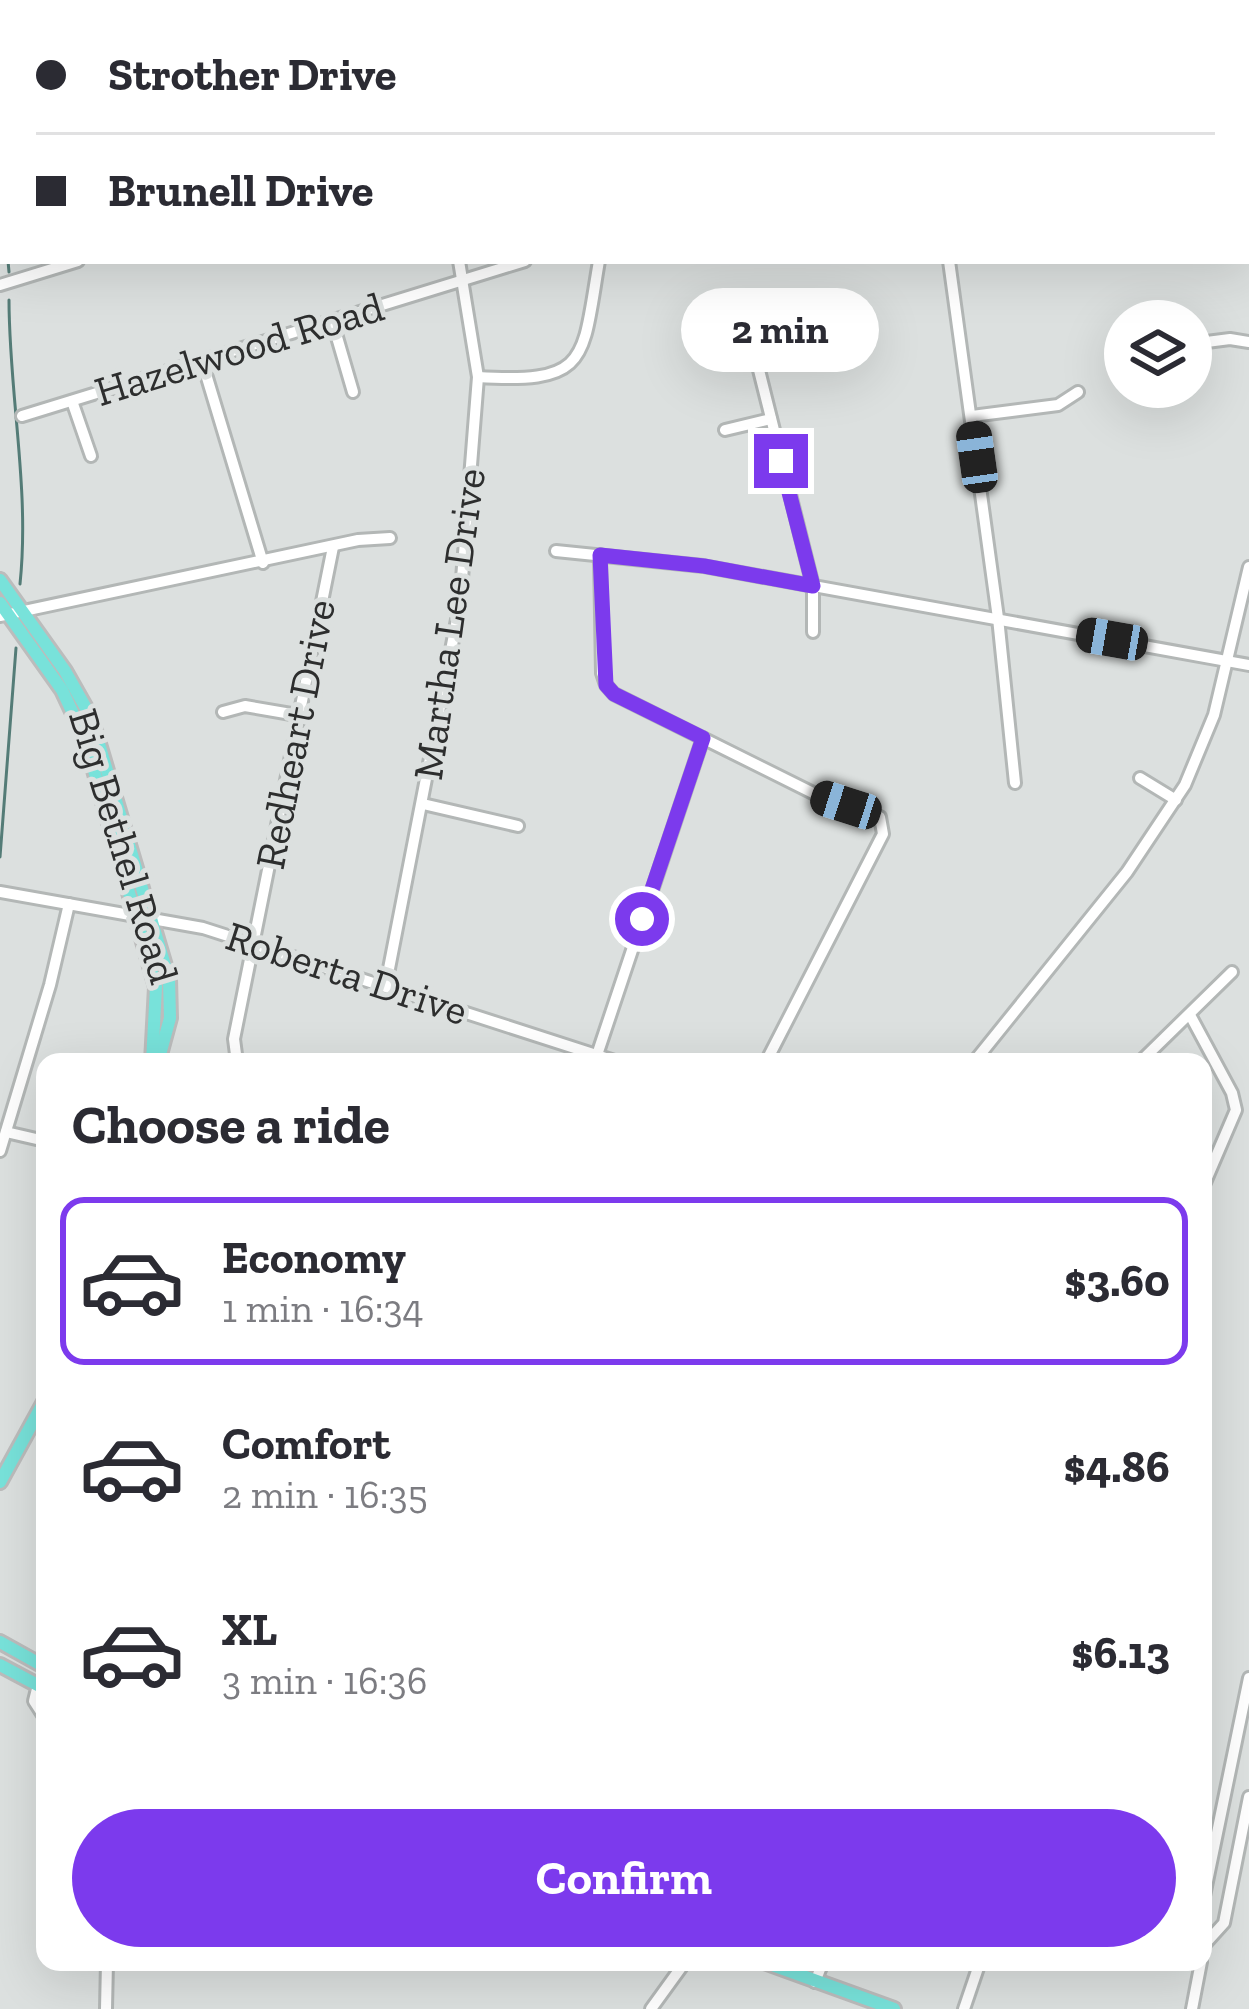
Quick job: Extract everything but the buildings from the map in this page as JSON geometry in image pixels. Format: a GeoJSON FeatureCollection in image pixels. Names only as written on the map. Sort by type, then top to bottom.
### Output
{"type":"FeatureCollection","features":[{"type":"Feature","properties":{"kind":"main road","name":"Big Bethel Road"},"geometry":{"type":"LineString","coordinates":[[0,580],[8,611],[62,690],[95,752],[151,917],[171,997],[169,1028],[159,1053]]}},
{"type":"Feature","properties":{"kind":"main road","name":"Big Bethel Road"},"geometry":{"type":"LineString","coordinates":[[95,752],[158,996],[155,1053]]}},
{"type":"Feature","properties":{"kind":"main road"},"geometry":{"type":"LineString","coordinates":[[0,1494],[1,1480],[36,1416]]}},
{"type":"Feature","properties":{"kind":"main road"},"geometry":{"type":"LineString","coordinates":[[0,1642],[36,1662]]}},
{"type":"Feature","properties":{"kind":"main road"},"geometry":{"type":"LineString","coordinates":[[0,1665],[36,1684]]}},
{"type":"Feature","properties":{"kind":"main road"},"geometry":{"type":"LineString","coordinates":[[787,1971],[894,2009]]}},
{"type":"Feature","properties":{"kind":"street"},"geometry":{"type":"LineString","coordinates":[[0,285],[68,264]]}},
{"type":"Feature","properties":{"kind":"street","name":"Martha Lee Drive"},"geometry":{"type":"LineString","coordinates":[[386,985],[460,604],[478,377],[460,264]]}},
{"type":"Feature","properties":{"kind":"street","name":"Hazelwood Road"},"geometry":{"type":"LineString","coordinates":[[22,416],[515,264]]}},
{"type":"Feature","properties":{"kind":"street"},"geometry":{"type":"LineString","coordinates":[[478,377],[544,379],[572,361],[587,329],[598,264]]}},
{"type":"Feature","properties":{"kind":"street"},"geometry":{"type":"LineString","coordinates":[[950,264],[1016,784]]}},
{"type":"Feature","properties":{"kind":"street"},"geometry":{"type":"LineString","coordinates":[[755,317],[752,346],[813,586],[812,632]]}},
{"type":"Feature","properties":{"kind":"street"},"geometry":{"type":"LineString","coordinates":[[332,320],[353,392]]}},
{"type":"Feature","properties":{"kind":"street"},"geometry":{"type":"LineString","coordinates":[[1212,341],[1249,342]]}},
{"type":"Feature","properties":{"kind":"street","name":"Redheart Drive"},"geometry":{"type":"LineString","coordinates":[[202,361],[263,562]]}},
{"type":"Feature","properties":{"kind":"street"},"geometry":{"type":"LineString","coordinates":[[972,416],[1058,405],[1078,392]]}},
{"type":"Feature","properties":{"kind":"street"},"geometry":{"type":"LineString","coordinates":[[73,400],[91,457]]}},
{"type":"Feature","properties":{"kind":"street"},"geometry":{"type":"LineString","coordinates":[[725,430],[771,419]]}},
{"type":"Feature","properties":{"kind":"street"},"geometry":{"type":"LineString","coordinates":[[8,611],[390,538]]}},
{"type":"Feature","properties":{"kind":"street","name":"Redheart Drive"},"geometry":{"type":"LineString","coordinates":[[236,1053],[234,1039],[333,547]]}},
{"type":"Feature","properties":{"kind":"street"},"geometry":{"type":"LineString","coordinates":[[556,551],[704,566],[1249,665]]}},
{"type":"Feature","properties":{"kind":"street"},"geometry":{"type":"LineString","coordinates":[[600,555],[606,685],[614,694],[821,797],[880,817],[883,834],[771,1053]]}},
{"type":"Feature","properties":{"kind":"street"},"geometry":{"type":"LineString","coordinates":[[981,1053],[1127,872],[1176,800],[1203,746],[1249,567]]}},
{"type":"Feature","properties":{"kind":"street"},"geometry":{"type":"LineString","coordinates":[[223,712],[245,706],[297,715]]}},
{"type":"Feature","properties":{"kind":"street"},"geometry":{"type":"LineString","coordinates":[[598,1053],[703,738]]}},
{"type":"Feature","properties":{"kind":"street"},"geometry":{"type":"LineString","coordinates":[[1140,778],[1176,800]]}},
{"type":"Feature","properties":{"kind":"street"},"geometry":{"type":"LineString","coordinates":[[422,804],[518,826]]}},
{"type":"Feature","properties":{"kind":"street","name":"Roberta Drive"},"geometry":{"type":"LineString","coordinates":[[0,892],[151,917],[253,944],[591,1053]]}},
{"type":"Feature","properties":{"kind":"street"},"geometry":{"type":"LineString","coordinates":[[0,1151],[69,904]]}},
{"type":"Feature","properties":{"kind":"street"},"geometry":{"type":"LineString","coordinates":[[1150,1053],[1232,972]]}},
{"type":"Feature","properties":{"kind":"street"},"geometry":{"type":"LineString","coordinates":[[1190,1015],[1210,1053]]}},
{"type":"Feature","properties":{"kind":"street"},"geometry":{"type":"LineString","coordinates":[[1212,1056],[1236,1110],[1212,1165]]}},
{"type":"Feature","properties":{"kind":"street"},"geometry":{"type":"LineString","coordinates":[[6,1132],[36,1139]]}},
{"type":"Feature","properties":{"kind":"street"},"geometry":{"type":"LineString","coordinates":[[1212,1863],[1244,1727],[1249,1678]]}},
{"type":"Feature","properties":{"kind":"street"},"geometry":{"type":"LineString","coordinates":[[1212,1938],[1224,1923],[1249,1797]]}},
{"type":"Feature","properties":{"kind":"street"},"geometry":{"type":"LineString","coordinates":[[106,2009],[107,1971]]}},
{"type":"Feature","properties":{"kind":"street"},"geometry":{"type":"LineString","coordinates":[[651,2009],[679,1971]]}},
{"type":"Feature","properties":{"kind":"street"},"geometry":{"type":"LineString","coordinates":[[815,1982],[819,1971]]}},
{"type":"Feature","properties":{"kind":"street"},"geometry":{"type":"LineString","coordinates":[[964,2009],[977,1971]]}},
{"type":"Feature","properties":{"kind":"street"},"geometry":{"type":"LineString","coordinates":[[1192,2009],[1199,1971]]}},
{"type":"Feature","properties":{"kind":"waterway"},"geometry":{"type":"LineString","coordinates":[[8,264],[9,272]]}},
{"type":"Feature","properties":{"kind":"waterway"},"geometry":{"type":"LineString","coordinates":[[9,300],[21,477],[20,584]]}},
{"type":"Feature","properties":{"kind":"waterway"},"geometry":{"type":"LineString","coordinates":[[0,857],[16,648]]}},
{"type":"Feature","properties":{"kind":"route"},"geometry":{"type":"LineString","coordinates":[[642,919],[703,738],[614,694],[606,685],[600,555],[704,566],[813,586],[781,461]]}}]}
